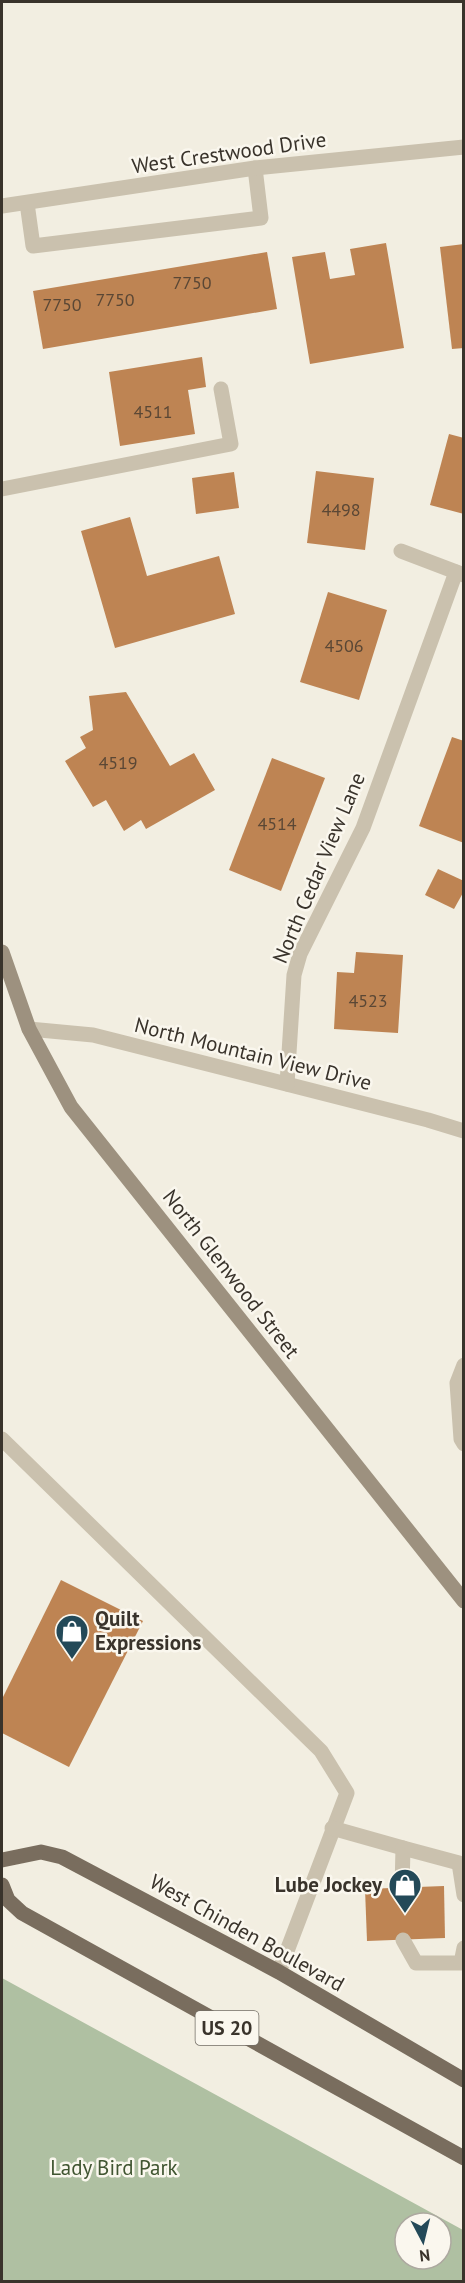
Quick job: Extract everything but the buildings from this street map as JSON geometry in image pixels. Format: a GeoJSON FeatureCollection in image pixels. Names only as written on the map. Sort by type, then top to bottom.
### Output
{"type":"FeatureCollection","features":[{"type":"Feature","properties":{"kind":"main road","name":"North Glenwood Street"},"geometry":{"type":"LineString","coordinates":[[2,952],[29,1029],[71,1107],[464,1601]]}},
{"type":"Feature","properties":{"kind":"main road","name":"West Chinden Boulevard"},"geometry":{"type":"LineString","coordinates":[[2,1860],[27,1853],[52,1852],[279,1972],[464,2080]]}},
{"type":"Feature","properties":{"kind":"main road","name":"US 20"},"geometry":{"type":"LineString","coordinates":[[2,1885],[8,1900],[22,1913],[464,2158]]}},
{"type":"Feature","properties":{"kind":"street","name":"West Crestwood Drive"},"geometry":{"type":"LineString","coordinates":[[2,206],[255,168],[464,147]]}},
{"type":"Feature","properties":{"kind":"street"},"geometry":{"type":"LineString","coordinates":[[27,203],[33,246],[261,218],[255,168]]}},
{"type":"Feature","properties":{"kind":"street"},"geometry":{"type":"LineString","coordinates":[[2,489],[231,444],[221,389]]}},
{"type":"Feature","properties":{"kind":"street","name":"North Cedar View Lane"},"geometry":{"type":"LineString","coordinates":[[287,1084],[294,975],[300,954],[363,828],[460,574],[401,551]]}},
{"type":"Feature","properties":{"kind":"street","name":"North Mountain View Drive"},"geometry":{"type":"LineString","coordinates":[[29,1029],[93,1035],[464,1131]]}},
{"type":"Feature","properties":{"kind":"street"},"geometry":{"type":"LineString","coordinates":[[464,1365],[457,1383],[461,1439],[464,1444]]}},
{"type":"Feature","properties":{"kind":"street"},"geometry":{"type":"LineString","coordinates":[[2,1439],[321,1751],[347,1793],[332,1827],[279,1972]]}},
{"type":"Feature","properties":{"kind":"street"},"geometry":{"type":"LineString","coordinates":[[332,1827],[459,1863],[464,1895]]}},
{"type":"Feature","properties":{"kind":"street"},"geometry":{"type":"LineString","coordinates":[[402,1888],[404,1848]]}},
{"type":"Feature","properties":{"kind":"street"},"geometry":{"type":"LineString","coordinates":[[403,1940],[417,1964],[461,1963],[464,1948]]}},
{"type":"Feature","properties":{"kind":"green space","name":"Lady Bird Park"},"geometry":{"type":"Polygon","coordinates":[[[2,1978],[428,2211],[393,2211],[393,2271],[453,2271],[453,2225],[463,2230],[463,2281],[2,2281],[2,1978]]]}},
{"type":"Feature","properties":{"kind":"place","name":"Quilt Expressions"},"geometry":{"type":"Point","coordinates":[72,1660]}},
{"type":"Feature","properties":{"kind":"place","name":"Lube Jockey"},"geometry":{"type":"Point","coordinates":[405,1914]}}]}
